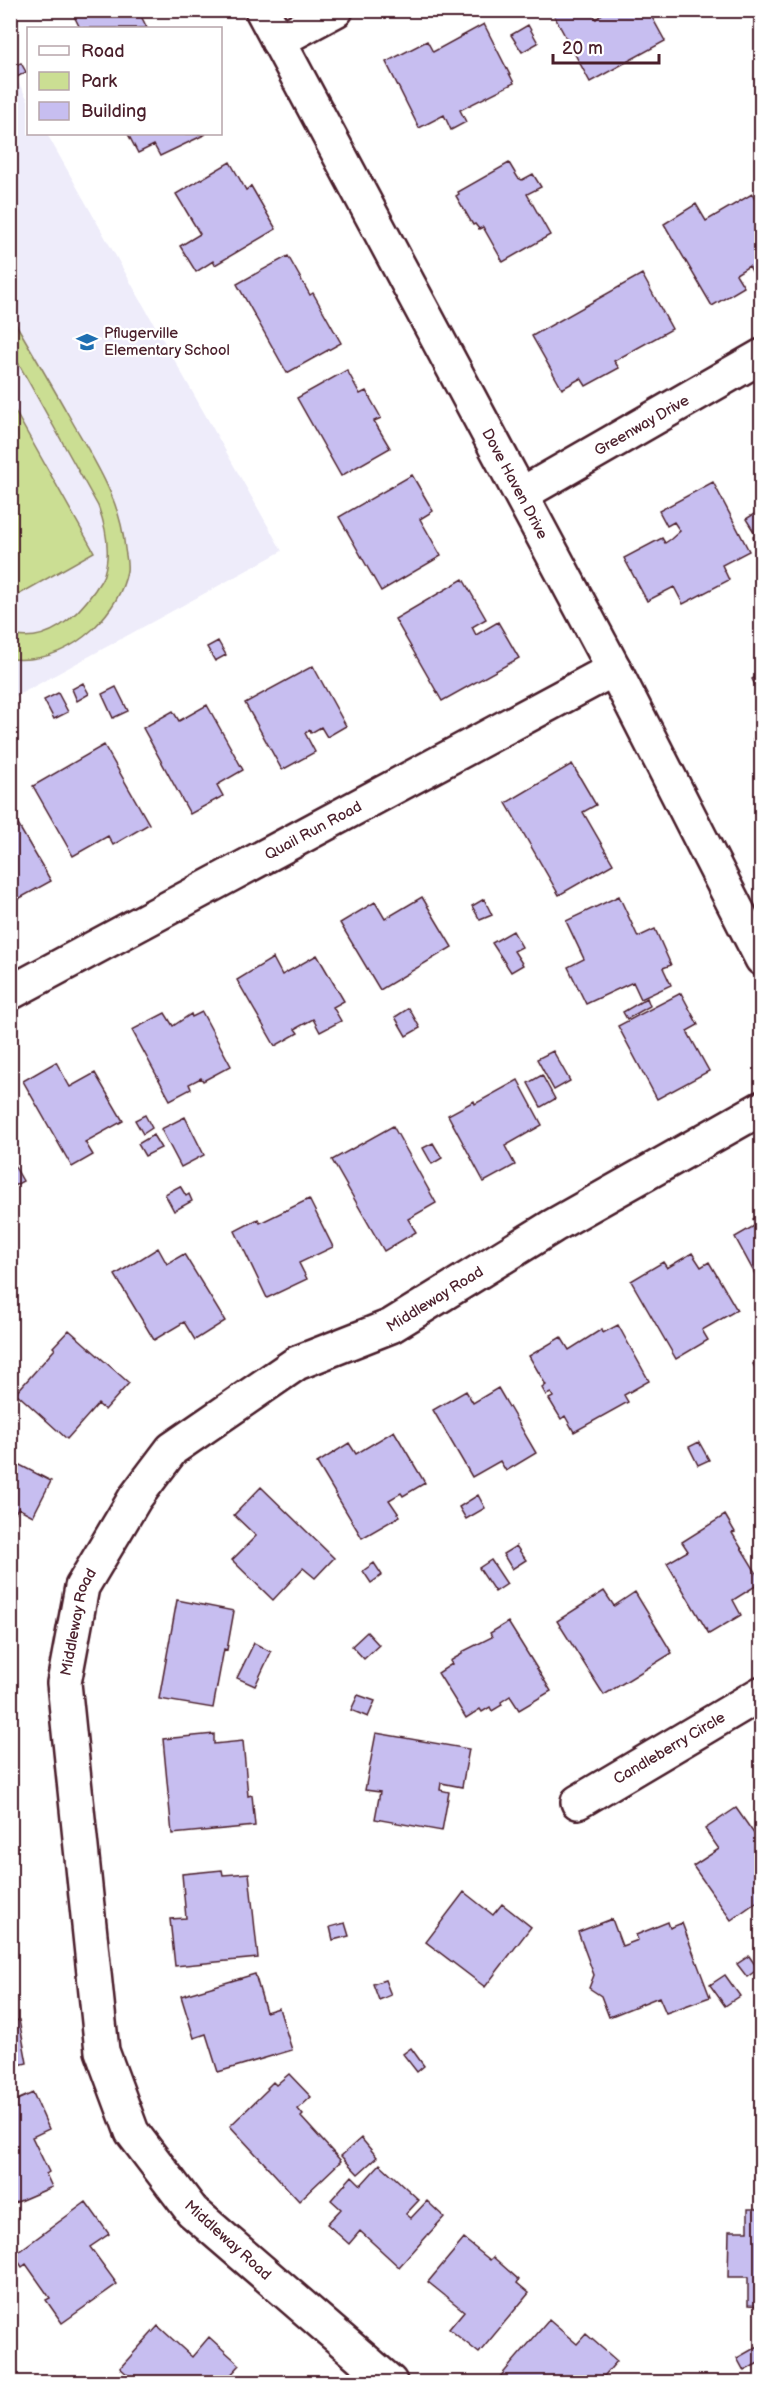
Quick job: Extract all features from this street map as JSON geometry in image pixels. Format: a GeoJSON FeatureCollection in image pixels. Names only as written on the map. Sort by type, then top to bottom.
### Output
{"type":"FeatureCollection","features":[{"type":"Feature","properties":{"kind":"street","name":"Dove Haven Drive"},"geometry":{"type":"LineString","coordinates":[[262,10],[522,494],[762,959]]}},
{"type":"Feature","properties":{"kind":"street"},"geometry":{"type":"LineString","coordinates":[[278,41],[336,10]]}},
{"type":"Feature","properties":{"kind":"street","name":"Greenway Drive"},"geometry":{"type":"LineString","coordinates":[[522,494],[762,356]]}},
{"type":"Feature","properties":{"kind":"street","name":"Quail Run Road"},"geometry":{"type":"LineString","coordinates":[[10,993],[614,669]]}},
{"type":"Feature","properties":{"kind":"street","name":"Middleway Road"},"geometry":{"type":"LineString","coordinates":[[390,2382],[192,2211],[132,2132],[102,2051],[64,1683],[82,1587],[135,1498],[172,1449],[297,1363],[391,1326],[553,1226],[762,1108]]}},
{"type":"Feature","properties":{"kind":"street","name":"Candleberry Circle"},"geometry":{"type":"LineString","coordinates":[[578,1802],[762,1693]]}},
{"type":"Feature","properties":{"kind":"shaded area","name":"Pflugerville Elementary School"},"geometry":{"type":"Polygon","coordinates":[[[10,68],[27,98],[27,135],[48,135],[282,551],[11,699],[10,68]]]}},
{"type":"Feature","properties":{"kind":"green space"},"geometry":{"type":"Polygon","coordinates":[[[10,314],[112,496],[122,531],[127,566],[125,579],[118,595],[93,629],[65,649],[34,659],[11,659],[11,635],[37,636],[70,619],[103,578],[107,548],[98,506],[11,350],[10,314]]]}},
{"type":"Feature","properties":{"kind":"green space"},"geometry":{"type":"Polygon","coordinates":[[[11,404],[94,552],[10,599],[11,404]]]}},
{"type":"Feature","properties":{"kind":"building"},"geometry":{"type":"Polygon","coordinates":[[[71,10],[138,10],[146,27],[80,27],[71,10]]]}},
{"type":"Feature","properties":{"kind":"building"},"geometry":{"type":"Polygon","coordinates":[[[551,10],[591,10],[596,19],[607,10],[648,10],[665,41],[590,82],[551,10]]]}},
{"type":"Feature","properties":{"kind":"building"},"geometry":{"type":"Polygon","coordinates":[[[484,24],[514,83],[460,110],[466,122],[451,130],[444,115],[419,128],[386,62],[427,41],[433,52],[484,24]]]}},
{"type":"Feature","properties":{"kind":"building"},"geometry":{"type":"Polygon","coordinates":[[[528,25],[538,43],[522,52],[511,35],[528,25]]]}},
{"type":"Feature","properties":{"kind":"building"},"geometry":{"type":"Polygon","coordinates":[[[21,63],[26,72],[17,77],[12,67],[21,63]]]}},
{"type":"Feature","properties":{"kind":"building"},"geometry":{"type":"Polygon","coordinates":[[[129,135],[204,135],[160,156],[154,145],[138,153],[129,135]]]}},
{"type":"Feature","properties":{"kind":"building"},"geometry":{"type":"Polygon","coordinates":[[[230,162],[246,190],[251,186],[276,229],[215,265],[213,261],[196,272],[180,246],[200,234],[176,194],[230,162]]]}},
{"type":"Feature","properties":{"kind":"building"},"geometry":{"type":"Polygon","coordinates":[[[509,163],[518,178],[522,180],[533,174],[541,187],[527,194],[550,235],[503,262],[483,227],[479,229],[475,224],[473,225],[456,196],[458,192],[509,163]]]}},
{"type":"Feature","properties":{"kind":"building"},"geometry":{"type":"Polygon","coordinates":[[[752,194],[762,211],[762,280],[758,282],[749,266],[736,274],[744,287],[712,306],[664,224],[696,204],[706,221],[752,194]]]}},
{"type":"Feature","properties":{"kind":"building"},"geometry":{"type":"Polygon","coordinates":[[[288,256],[310,295],[313,293],[341,343],[287,373],[237,284],[288,256]]]}},
{"type":"Feature","properties":{"kind":"building"},"geometry":{"type":"Polygon","coordinates":[[[642,274],[672,329],[614,361],[619,368],[586,386],[581,378],[562,389],[532,336],[642,274]]]}},
{"type":"Feature","properties":{"kind":"building"},"geometry":{"type":"Polygon","coordinates":[[[347,370],[360,394],[366,391],[379,414],[381,418],[374,421],[390,448],[341,476],[297,398],[347,370]]]}},
{"type":"Feature","properties":{"kind":"building"},"geometry":{"type":"Polygon","coordinates":[[[412,475],[433,511],[420,519],[441,556],[381,591],[339,517],[412,475]]]}},
{"type":"Feature","properties":{"kind":"building"},"geometry":{"type":"Polygon","coordinates":[[[713,482],[749,551],[722,565],[729,580],[683,604],[674,587],[647,601],[624,558],[662,538],[665,543],[671,539],[680,531],[674,522],[667,526],[659,511],[713,482]]]}},
{"type":"Feature","properties":{"kind":"building"},"geometry":{"type":"Polygon","coordinates":[[[762,509],[762,551],[746,519],[762,509]]]}},
{"type":"Feature","properties":{"kind":"building"},"geometry":{"type":"Polygon","coordinates":[[[463,579],[486,619],[472,627],[476,635],[498,622],[519,658],[442,701],[395,619],[463,579]]]}},
{"type":"Feature","properties":{"kind":"building"},"geometry":{"type":"Polygon","coordinates":[[[218,641],[226,655],[215,661],[207,647],[218,641]]]}},
{"type":"Feature","properties":{"kind":"building"},"geometry":{"type":"Polygon","coordinates":[[[313,666],[346,726],[327,737],[321,727],[311,733],[310,730],[305,733],[315,752],[282,770],[245,703],[313,666]]]}},
{"type":"Feature","properties":{"kind":"building"},"geometry":{"type":"Polygon","coordinates":[[[762,673],[762,697],[752,679],[762,673]]]}},
{"type":"Feature","properties":{"kind":"building"},"geometry":{"type":"Polygon","coordinates":[[[83,683],[89,694],[77,701],[72,689],[83,683]]]}},
{"type":"Feature","properties":{"kind":"building"},"geometry":{"type":"Polygon","coordinates":[[[116,687],[128,711],[113,718],[102,694],[116,687]]]}},
{"type":"Feature","properties":{"kind":"building"},"geometry":{"type":"Polygon","coordinates":[[[58,693],[68,712],[54,719],[44,700],[58,693]]]}},
{"type":"Feature","properties":{"kind":"building"},"geometry":{"type":"Polygon","coordinates":[[[207,705],[243,770],[217,785],[223,796],[190,814],[143,728],[173,711],[179,721],[207,705]]]}},
{"type":"Feature","properties":{"kind":"building"},"geometry":{"type":"Polygon","coordinates":[[[762,734],[762,755],[753,739],[762,734]]]}},
{"type":"Feature","properties":{"kind":"building"},"geometry":{"type":"Polygon","coordinates":[[[104,745],[149,824],[113,845],[108,836],[73,856],[33,786],[104,745]]]}},
{"type":"Feature","properties":{"kind":"building"},"geometry":{"type":"Polygon","coordinates":[[[572,764],[596,805],[583,812],[613,864],[559,895],[506,803],[572,764]]]}},
{"type":"Feature","properties":{"kind":"building"},"geometry":{"type":"Polygon","coordinates":[[[10,811],[51,881],[11,903],[10,903],[10,811]]]}},
{"type":"Feature","properties":{"kind":"building"},"geometry":{"type":"Polygon","coordinates":[[[619,896],[638,937],[655,929],[671,965],[663,968],[671,985],[641,999],[633,982],[586,1004],[568,967],[584,959],[566,921],[619,896]]]}},
{"type":"Feature","properties":{"kind":"building"},"geometry":{"type":"Polygon","coordinates":[[[422,897],[452,947],[380,990],[340,923],[375,902],[385,919],[422,897]]]}},
{"type":"Feature","properties":{"kind":"building"},"geometry":{"type":"Polygon","coordinates":[[[484,899],[492,915],[480,920],[472,906],[484,899]]]}},
{"type":"Feature","properties":{"kind":"building"},"geometry":{"type":"Polygon","coordinates":[[[513,931],[522,947],[514,951],[523,965],[511,972],[492,943],[513,931]]]}},
{"type":"Feature","properties":{"kind":"building"},"geometry":{"type":"Polygon","coordinates":[[[317,955],[344,1001],[333,1007],[341,1021],[320,1032],[313,1019],[295,1029],[298,1033],[275,1046],[237,980],[273,958],[282,975],[317,955]]]}},
{"type":"Feature","properties":{"kind":"building"},"geometry":{"type":"Polygon","coordinates":[[[681,993],[698,1025],[687,1031],[709,1071],[657,1099],[618,1026],[681,993]]]}},
{"type":"Feature","properties":{"kind":"building"},"geometry":{"type":"Polygon","coordinates":[[[647,998],[650,1006],[627,1019],[623,1012],[647,998]]]}},
{"type":"Feature","properties":{"kind":"building"},"geometry":{"type":"Polygon","coordinates":[[[409,1008],[420,1028],[406,1036],[395,1017],[409,1008]]]}},
{"type":"Feature","properties":{"kind":"building"},"geometry":{"type":"Polygon","coordinates":[[[202,1012],[231,1066],[203,1081],[201,1078],[189,1084],[191,1089],[170,1100],[132,1030],[165,1013],[173,1026],[191,1014],[192,1017],[202,1012]]]}},
{"type":"Feature","properties":{"kind":"building"},"geometry":{"type":"Polygon","coordinates":[[[553,1051],[570,1081],[554,1090],[537,1059],[553,1051]]]}},
{"type":"Feature","properties":{"kind":"building"},"geometry":{"type":"Polygon","coordinates":[[[56,1062],[70,1087],[95,1073],[123,1121],[85,1142],[93,1155],[72,1167],[23,1081],[56,1062]]]}},
{"type":"Feature","properties":{"kind":"building"},"geometry":{"type":"Polygon","coordinates":[[[542,1075],[555,1099],[541,1107],[528,1083],[542,1075]]]}},
{"type":"Feature","properties":{"kind":"building"},"geometry":{"type":"Polygon","coordinates":[[[518,1080],[542,1125],[505,1146],[515,1165],[484,1182],[448,1115],[474,1101],[475,1104],[518,1080]]]}},
{"type":"Feature","properties":{"kind":"building"},"geometry":{"type":"Polygon","coordinates":[[[145,1115],[152,1128],[143,1134],[135,1120],[145,1115]]]}},
{"type":"Feature","properties":{"kind":"building"},"geometry":{"type":"Polygon","coordinates":[[[185,1117],[204,1155],[181,1167],[161,1129],[185,1117]]]}},
{"type":"Feature","properties":{"kind":"building"},"geometry":{"type":"Polygon","coordinates":[[[393,1126],[436,1203],[408,1219],[416,1232],[384,1251],[332,1160],[393,1126]]]}},
{"type":"Feature","properties":{"kind":"building"},"geometry":{"type":"Polygon","coordinates":[[[153,1135],[161,1148],[145,1156],[138,1144],[153,1135]]]}},
{"type":"Feature","properties":{"kind":"building"},"geometry":{"type":"Polygon","coordinates":[[[433,1143],[442,1158],[432,1164],[423,1148],[433,1143]]]}},
{"type":"Feature","properties":{"kind":"building"},"geometry":{"type":"Polygon","coordinates":[[[10,1158],[23,1181],[10,1188],[10,1158]]]}},
{"type":"Feature","properties":{"kind":"building"},"geometry":{"type":"Polygon","coordinates":[[[180,1186],[186,1196],[189,1194],[192,1201],[174,1211],[165,1194],[180,1186]]]}},
{"type":"Feature","properties":{"kind":"building"},"geometry":{"type":"Polygon","coordinates":[[[309,1199],[333,1247],[299,1263],[307,1279],[267,1298],[235,1231],[258,1219],[260,1223],[309,1199]]]}},
{"type":"Feature","properties":{"kind":"building"},"geometry":{"type":"Polygon","coordinates":[[[762,1214],[762,1287],[735,1237],[756,1225],[753,1219],[762,1214]]]}},
{"type":"Feature","properties":{"kind":"building"},"geometry":{"type":"Polygon","coordinates":[[[158,1248],[167,1264],[184,1254],[225,1321],[195,1340],[184,1322],[154,1340],[115,1275],[158,1248]]]}},
{"type":"Feature","properties":{"kind":"building"},"geometry":{"type":"Polygon","coordinates":[[[692,1253],[701,1267],[709,1262],[737,1310],[702,1330],[708,1340],[676,1359],[631,1281],[663,1262],[667,1268],[692,1253]]]}},
{"type":"Feature","properties":{"kind":"building"},"geometry":{"type":"Polygon","coordinates":[[[618,1325],[649,1381],[624,1395],[628,1402],[574,1432],[565,1416],[561,1419],[549,1399],[553,1397],[551,1393],[546,1395],[542,1388],[546,1385],[529,1356],[561,1337],[569,1350],[602,1329],[603,1333],[618,1325]]]}},
{"type":"Feature","properties":{"kind":"building"},"geometry":{"type":"Polygon","coordinates":[[[69,1330],[129,1383],[105,1410],[98,1404],[67,1439],[16,1393],[69,1330]]]}},
{"type":"Feature","properties":{"kind":"building"},"geometry":{"type":"Polygon","coordinates":[[[762,1358],[762,1379],[753,1364],[762,1358]]]}},
{"type":"Feature","properties":{"kind":"building"},"geometry":{"type":"Polygon","coordinates":[[[498,1388],[536,1453],[506,1471],[500,1461],[472,1477],[433,1410],[466,1391],[473,1403],[498,1388]]]}},
{"type":"Feature","properties":{"kind":"building"},"geometry":{"type":"Polygon","coordinates":[[[394,1431],[425,1483],[403,1496],[401,1493],[389,1500],[400,1516],[362,1538],[317,1463],[349,1443],[356,1454],[394,1431]]]}},
{"type":"Feature","properties":{"kind":"building"},"geometry":{"type":"Polygon","coordinates":[[[699,1442],[709,1460],[698,1465],[689,1447],[699,1442]]]}},
{"type":"Feature","properties":{"kind":"building"},"geometry":{"type":"Polygon","coordinates":[[[10,1460],[51,1481],[33,1516],[18,1508],[10,1521],[10,1460]]]}},
{"type":"Feature","properties":{"kind":"building"},"geometry":{"type":"Polygon","coordinates":[[[762,1474],[762,1488],[756,1478],[762,1474]]]}},
{"type":"Feature","properties":{"kind":"building"},"geometry":{"type":"Polygon","coordinates":[[[261,1487],[334,1558],[315,1578],[303,1568],[273,1600],[232,1560],[256,1536],[234,1515],[261,1487]]]}},
{"type":"Feature","properties":{"kind":"building"},"geometry":{"type":"Polygon","coordinates":[[[478,1495],[485,1508],[466,1519],[459,1507],[478,1495]]]}},
{"type":"Feature","properties":{"kind":"building"},"geometry":{"type":"Polygon","coordinates":[[[725,1515],[735,1532],[732,1533],[762,1582],[733,1600],[741,1615],[709,1634],[667,1563],[688,1551],[682,1542],[725,1515]]]}},
{"type":"Feature","properties":{"kind":"building"},"geometry":{"type":"Polygon","coordinates":[[[516,1546],[526,1560],[512,1569],[503,1554],[516,1546]]]}},
{"type":"Feature","properties":{"kind":"building"},"geometry":{"type":"Polygon","coordinates":[[[491,1560],[507,1584],[495,1592],[479,1568],[491,1560]]]}},
{"type":"Feature","properties":{"kind":"building"},"geometry":{"type":"Polygon","coordinates":[[[374,1563],[382,1575],[371,1583],[363,1571],[374,1563]]]}},
{"type":"Feature","properties":{"kind":"building"},"geometry":{"type":"Polygon","coordinates":[[[604,1591],[614,1606],[635,1592],[672,1653],[604,1695],[557,1621],[604,1591]]]}},
{"type":"Feature","properties":{"kind":"building"},"geometry":{"type":"Polygon","coordinates":[[[177,1600],[234,1611],[213,1708],[159,1699],[177,1600]]]}},
{"type":"Feature","properties":{"kind":"building"},"geometry":{"type":"Polygon","coordinates":[[[508,1622],[551,1691],[519,1710],[510,1696],[492,1711],[490,1707],[482,1712],[480,1709],[466,1718],[438,1673],[452,1664],[450,1661],[462,1652],[492,1637],[490,1633],[508,1622]]]}},
{"type":"Feature","properties":{"kind":"building"},"geometry":{"type":"Polygon","coordinates":[[[367,1632],[379,1645],[364,1659],[352,1646],[367,1632]]]}},
{"type":"Feature","properties":{"kind":"building"},"geometry":{"type":"Polygon","coordinates":[[[254,1643],[271,1652],[255,1686],[237,1678],[254,1643]]]}},
{"type":"Feature","properties":{"kind":"building"},"geometry":{"type":"Polygon","coordinates":[[[358,1695],[375,1701],[368,1717],[351,1710],[358,1695]]]}},
{"type":"Feature","properties":{"kind":"building"},"geometry":{"type":"Polygon","coordinates":[[[376,1733],[469,1749],[462,1787],[441,1783],[440,1790],[449,1792],[442,1831],[375,1819],[380,1792],[365,1790],[376,1733]]]}},
{"type":"Feature","properties":{"kind":"building"},"geometry":{"type":"Polygon","coordinates":[[[214,1734],[214,1744],[243,1741],[248,1796],[252,1795],[255,1826],[172,1834],[163,1739],[214,1734]]]}},
{"type":"Feature","properties":{"kind":"building"},"geometry":{"type":"Polygon","coordinates":[[[736,1808],[762,1845],[762,1898],[731,1920],[693,1866],[719,1849],[705,1829],[736,1808]]]}},
{"type":"Feature","properties":{"kind":"building"},"geometry":{"type":"Polygon","coordinates":[[[222,1870],[223,1875],[249,1873],[258,1958],[175,1966],[170,1919],[186,1918],[182,1874],[222,1870]]]}},
{"type":"Feature","properties":{"kind":"building"},"geometry":{"type":"Polygon","coordinates":[[[464,1892],[493,1915],[502,1904],[531,1927],[485,1987],[426,1942],[464,1892]]]}},
{"type":"Feature","properties":{"kind":"building"},"geometry":{"type":"Polygon","coordinates":[[[612,1919],[622,1946],[638,1940],[636,1935],[668,1922],[670,1928],[682,1923],[710,1997],[666,2013],[659,1997],[609,2017],[601,1996],[589,1988],[594,1975],[578,1932],[612,1919]]]}},
{"type":"Feature","properties":{"kind":"building"},"geometry":{"type":"Polygon","coordinates":[[[345,1923],[349,1936],[333,1940],[330,1927],[345,1923]]]}},
{"type":"Feature","properties":{"kind":"building"},"geometry":{"type":"Polygon","coordinates":[[[749,1956],[758,1969],[747,1977],[737,1964],[749,1956]]]}},
{"type":"Feature","properties":{"kind":"building"},"geometry":{"type":"Polygon","coordinates":[[[255,1974],[266,2012],[279,2008],[292,2050],[218,2072],[206,2034],[194,2038],[181,1996],[255,1974]]]}},
{"type":"Feature","properties":{"kind":"building"},"geometry":{"type":"Polygon","coordinates":[[[725,1975],[740,1996],[725,2006],[710,1985],[725,1975]]]}},
{"type":"Feature","properties":{"kind":"building"},"geometry":{"type":"Polygon","coordinates":[[[385,1980],[391,1995],[379,2000],[373,1984],[385,1980]]]}},
{"type":"Feature","properties":{"kind":"building"},"geometry":{"type":"Polygon","coordinates":[[[19,2020],[27,2063],[10,2067],[10,2022],[19,2020]]]}},
{"type":"Feature","properties":{"kind":"building"},"geometry":{"type":"Polygon","coordinates":[[[411,2048],[424,2066],[417,2072],[403,2054],[411,2048]]]}},
{"type":"Feature","properties":{"kind":"building"},"geometry":{"type":"Polygon","coordinates":[[[289,2074],[311,2097],[298,2109],[303,2115],[301,2117],[341,2161],[299,2201],[230,2126],[273,2082],[276,2085],[289,2074]]]}},
{"type":"Feature","properties":{"kind":"building"},"geometry":{"type":"Polygon","coordinates":[[[33,2093],[49,2129],[32,2137],[49,2172],[46,2174],[52,2187],[10,2205],[10,2103],[33,2093]]]}},
{"type":"Feature","properties":{"kind":"building"},"geometry":{"type":"Polygon","coordinates":[[[361,2138],[377,2157],[358,2174],[341,2156],[361,2138]]]}},
{"type":"Feature","properties":{"kind":"building"},"geometry":{"type":"Polygon","coordinates":[[[380,2164],[419,2200],[406,2214],[411,2218],[427,2201],[444,2217],[399,2267],[360,2231],[349,2244],[327,2224],[341,2209],[331,2200],[352,2176],[361,2185],[380,2164]]]}},
{"type":"Feature","properties":{"kind":"building"},"geometry":{"type":"Polygon","coordinates":[[[86,2202],[109,2234],[90,2247],[117,2284],[62,2323],[46,2300],[50,2298],[26,2264],[22,2267],[14,2255],[86,2202]]]}},
{"type":"Feature","properties":{"kind":"building"},"geometry":{"type":"Polygon","coordinates":[[[748,2209],[762,2209],[762,2306],[748,2305],[748,2277],[728,2277],[729,2231],[748,2231],[748,2209]]]}},
{"type":"Feature","properties":{"kind":"building"},"geometry":{"type":"Polygon","coordinates":[[[464,2239],[490,2260],[493,2257],[519,2280],[517,2283],[529,2293],[479,2353],[449,2329],[464,2311],[428,2282],[464,2239]]]}},
{"type":"Feature","properties":{"kind":"building"},"geometry":{"type":"Polygon","coordinates":[[[549,2320],[577,2344],[586,2334],[617,2361],[599,2382],[505,2382],[499,2378],[549,2320]]]}},
{"type":"Feature","properties":{"kind":"building"},"geometry":{"type":"Polygon","coordinates":[[[158,2326],[192,2357],[209,2337],[240,2365],[224,2382],[136,2382],[120,2368],[158,2326]]]}},
{"type":"Feature","properties":{"kind":"building"},"geometry":{"type":"Polygon","coordinates":[[[760,2345],[762,2361],[744,2371],[737,2358],[760,2345]]]}},
{"type":"Feature","properties":{"kind":"place","name":"Pflugerville Elementary School"},"geometry":{"type":"Point","coordinates":[87,342]}}]}
